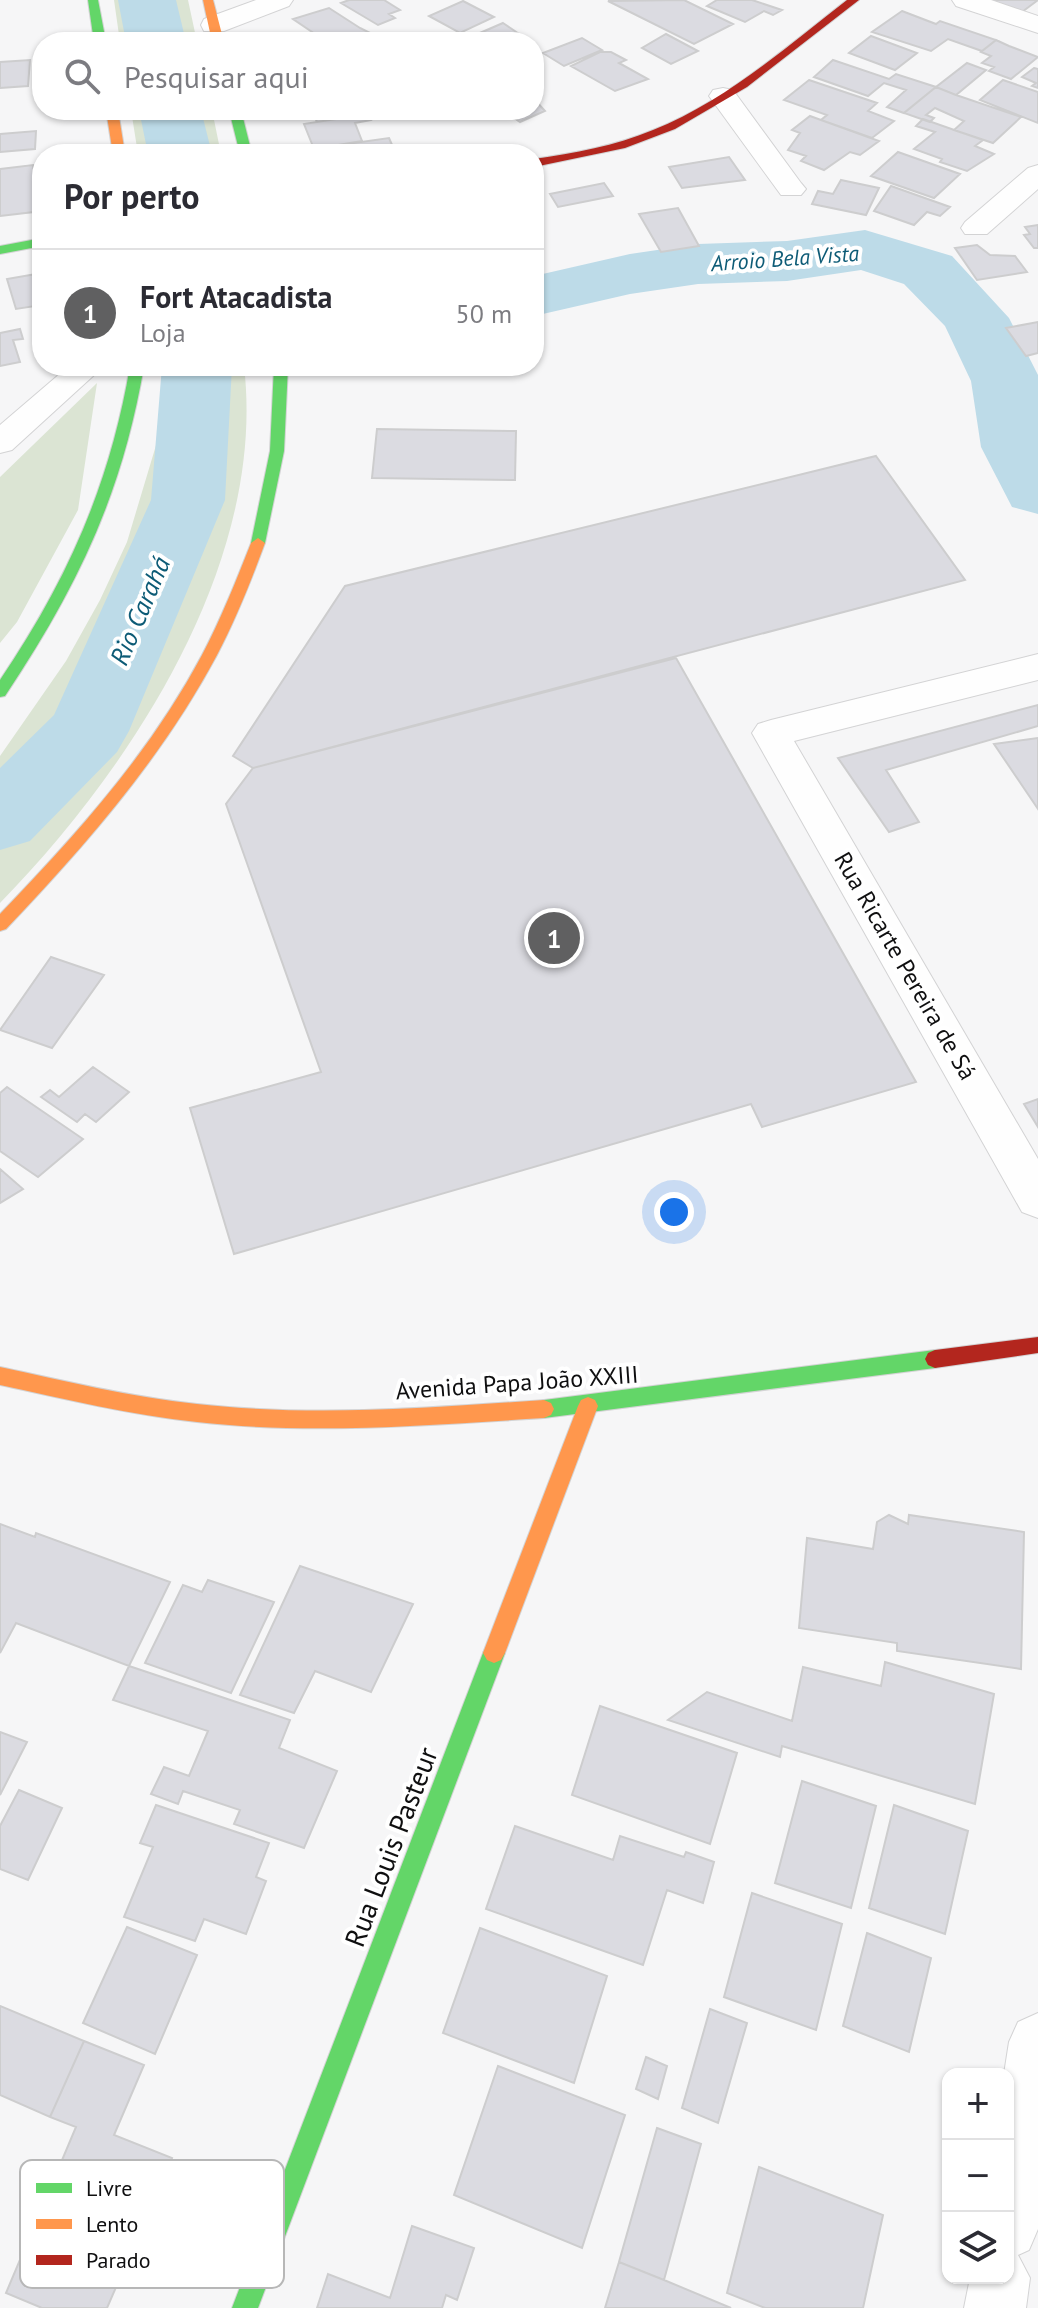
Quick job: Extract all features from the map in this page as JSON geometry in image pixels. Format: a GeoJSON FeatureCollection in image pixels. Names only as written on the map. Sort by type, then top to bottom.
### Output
{"type":"FeatureCollection","features":[{"type":"Feature","properties":{"kind":"main road"},"geometry":{"type":"LineString","coordinates":[[93,0],[98,32]]}},
{"type":"Feature","properties":{"kind":"main road"},"geometry":{"type":"LineString","coordinates":[[544,161],[600,151],[685,120],[723,96],[854,0]]}},
{"type":"Feature","properties":{"kind":"main road"},"geometry":{"type":"LineString","coordinates":[[114,120],[117,144]]}},
{"type":"Feature","properties":{"kind":"main road"},"geometry":{"type":"LineString","coordinates":[[238,120],[244,144]]}},
{"type":"Feature","properties":{"kind":"main road"},"geometry":{"type":"LineString","coordinates":[[0,250],[32,244]]}},
{"type":"Feature","properties":{"kind":"main road"},"geometry":{"type":"LineString","coordinates":[[0,692],[36,642],[83,556],[117,475],[136,376]]}},
{"type":"Feature","properties":{"kind":"main road"},"geometry":{"type":"LineString","coordinates":[[0,925],[75,850],[162,742],[210,660],[251,574],[276,478],[282,413],[281,376]]}},
{"type":"Feature","properties":{"kind":"main road","name":"Avenida Papa João XXIII"},"geometry":{"type":"LineString","coordinates":[[0,1376],[143,1406],[228,1416],[417,1417],[588,1406],[1038,1345]]}},
{"type":"Feature","properties":{"kind":"main road","name":"Rua Louis Pasteur"},"geometry":{"type":"LineString","coordinates":[[284,2205],[588,1406]]}},
{"type":"Feature","properties":{"kind":"main road","name":"Rua Louis Pasteur"},"geometry":{"type":"LineString","coordinates":[[245,2308],[253,2288]]}},
{"type":"Feature","properties":{"kind":"street"},"geometry":{"type":"LineString","coordinates":[[214,22],[280,0]]}},
{"type":"Feature","properties":{"kind":"street"},"geometry":{"type":"LineString","coordinates":[[965,0],[1038,25]]}},
{"type":"Feature","properties":{"kind":"street"},"geometry":{"type":"LineString","coordinates":[[723,96],[791,189]]}},
{"type":"Feature","properties":{"kind":"street"},"geometry":{"type":"LineString","coordinates":[[976,228],[1038,174]]}},
{"type":"Feature","properties":{"kind":"street"},"geometry":{"type":"LineString","coordinates":[[0,443],[77,376]]}},
{"type":"Feature","properties":{"kind":"street","name":"Rua Ricarte Pereira de Sá"},"geometry":{"type":"LineString","coordinates":[[1038,667],[771,733],[1038,1199]]}},
{"type":"Feature","properties":{"kind":"street"},"geometry":{"type":"LineString","coordinates":[[1011,2212],[1038,2042]]}},
{"type":"Feature","properties":{"kind":"street"},"geometry":{"type":"LineString","coordinates":[[995,2308],[999,2284]]}},
{"type":"Feature","properties":{"kind":"green space"},"geometry":{"type":"Polygon","coordinates":[[[114,0],[188,0],[195,32],[119,32],[114,0]]]}},
{"type":"Feature","properties":{"kind":"green space"},"geometry":{"type":"Polygon","coordinates":[[[133,120],[214,120],[219,144],[136,144],[133,120]]]}},
{"type":"Feature","properties":{"kind":"green space"},"geometry":{"type":"Polygon","coordinates":[[[167,376],[244,376],[245,440],[234,514],[211,587],[180,658],[141,726],[97,790],[0,903],[0,756],[66,661],[100,600],[127,542],[160,432],[167,376]]]}},
{"type":"Feature","properties":{"kind":"green space"},"geometry":{"type":"Polygon","coordinates":[[[97,383],[78,510],[17,622],[0,643],[0,477],[97,383]]]}},
{"type":"Feature","properties":{"kind":"building"},"geometry":{"type":"Polygon","coordinates":[[[349,0],[384,0],[400,10],[389,14],[395,18],[378,25],[341,3],[349,0]]]}},
{"type":"Feature","properties":{"kind":"building"},"geometry":{"type":"Polygon","coordinates":[[[684,0],[733,24],[694,44],[608,1],[684,0]]]}},
{"type":"Feature","properties":{"kind":"building"},"geometry":{"type":"Polygon","coordinates":[[[717,0],[752,0],[782,10],[773,15],[764,11],[745,22],[707,6],[717,0]]]}},
{"type":"Feature","properties":{"kind":"building"},"geometry":{"type":"Polygon","coordinates":[[[988,0],[1038,0],[1022,12],[988,0]]]}},
{"type":"Feature","properties":{"kind":"building"},"geometry":{"type":"Polygon","coordinates":[[[463,1],[494,17],[458,32],[429,16],[463,1]]]}},
{"type":"Feature","properties":{"kind":"building"},"geometry":{"type":"Polygon","coordinates":[[[329,8],[368,32],[312,32],[293,19],[329,8]]]}},
{"type":"Feature","properties":{"kind":"building"},"geometry":{"type":"Polygon","coordinates":[[[902,11],[996,40],[982,51],[948,39],[931,51],[872,32],[902,11]]]}},
{"type":"Feature","properties":{"kind":"building"},"geometry":{"type":"Polygon","coordinates":[[[503,23],[516,32],[482,32],[503,23]]]}},
{"type":"Feature","properties":{"kind":"building"},"geometry":{"type":"Polygon","coordinates":[[[666,34],[698,51],[671,64],[642,48],[666,34]]]}},
{"type":"Feature","properties":{"kind":"building"},"geometry":{"type":"Polygon","coordinates":[[[871,36],[917,53],[895,70],[849,53],[871,36]]]}},
{"type":"Feature","properties":{"kind":"building"},"geometry":{"type":"Polygon","coordinates":[[[582,38],[602,50],[564,66],[544,53],[582,38]]]}},
{"type":"Feature","properties":{"kind":"building"},"geometry":{"type":"Polygon","coordinates":[[[996,40],[1038,57],[1011,79],[989,71],[994,67],[982,63],[991,56],[981,52],[996,40]]]}},
{"type":"Feature","properties":{"kind":"building"},"geometry":{"type":"Polygon","coordinates":[[[600,52],[611,52],[626,60],[619,63],[648,79],[615,91],[571,66],[600,52]]]}},
{"type":"Feature","properties":{"kind":"building"},"geometry":{"type":"Polygon","coordinates":[[[30,60],[28,86],[0,88],[0,62],[30,60]]]}},
{"type":"Feature","properties":{"kind":"building"},"geometry":{"type":"Polygon","coordinates":[[[833,60],[889,79],[896,74],[936,87],[904,113],[887,107],[906,90],[884,83],[868,96],[814,77],[833,60]]]}},
{"type":"Feature","properties":{"kind":"building"},"geometry":{"type":"Polygon","coordinates":[[[967,63],[986,70],[956,95],[936,87],[967,63]]]}},
{"type":"Feature","properties":{"kind":"building"},"geometry":{"type":"Polygon","coordinates":[[[1034,68],[1038,69],[1038,88],[1032,86],[1036,83],[1022,77],[1034,68]]]}},
{"type":"Feature","properties":{"kind":"building"},"geometry":{"type":"Polygon","coordinates":[[[809,80],[877,103],[868,111],[894,121],[872,138],[821,120],[827,115],[784,100],[809,80]]]}},
{"type":"Feature","properties":{"kind":"building"},"geometry":{"type":"Polygon","coordinates":[[[1003,80],[1038,92],[1038,123],[980,100],[1003,80]]]}},
{"type":"Feature","properties":{"kind":"building"},"geometry":{"type":"Polygon","coordinates":[[[936,87],[1021,117],[993,143],[954,130],[964,121],[935,108],[926,115],[934,118],[930,122],[904,113],[936,87]]]}},
{"type":"Feature","properties":{"kind":"building"},"geometry":{"type":"Polygon","coordinates":[[[810,116],[879,141],[860,155],[850,152],[824,170],[801,161],[806,156],[788,150],[800,133],[792,130],[810,116]]]}},
{"type":"Feature","properties":{"kind":"building"},"geometry":{"type":"Polygon","coordinates":[[[923,119],[983,140],[975,146],[994,154],[967,171],[940,162],[942,159],[914,149],[935,132],[916,126],[923,119]]]}},
{"type":"Feature","properties":{"kind":"building"},"geometry":{"type":"Polygon","coordinates":[[[330,120],[371,120],[355,123],[362,141],[344,144],[312,144],[304,124],[330,120]]]}},
{"type":"Feature","properties":{"kind":"building"},"geometry":{"type":"Polygon","coordinates":[[[36,131],[35,144],[32,144],[32,149],[0,152],[0,134],[36,131]]]}},
{"type":"Feature","properties":{"kind":"building"},"geometry":{"type":"Polygon","coordinates":[[[389,138],[392,144],[346,144],[389,138]]]}},
{"type":"Feature","properties":{"kind":"building"},"geometry":{"type":"Polygon","coordinates":[[[898,152],[960,174],[934,198],[871,176],[898,152]]]}},
{"type":"Feature","properties":{"kind":"building"},"geometry":{"type":"Polygon","coordinates":[[[729,157],[745,180],[682,188],[669,167],[729,157]]]}},
{"type":"Feature","properties":{"kind":"building"},"geometry":{"type":"Polygon","coordinates":[[[32,165],[32,212],[0,216],[0,169],[32,165]]]}},
{"type":"Feature","properties":{"kind":"building"},"geometry":{"type":"Polygon","coordinates":[[[841,180],[879,188],[866,215],[812,204],[818,191],[833,194],[841,180]]]}},
{"type":"Feature","properties":{"kind":"building"},"geometry":{"type":"Polygon","coordinates":[[[604,183],[613,196],[558,207],[550,194],[604,183]]]}},
{"type":"Feature","properties":{"kind":"building"},"geometry":{"type":"Polygon","coordinates":[[[891,186],[950,207],[940,216],[927,212],[914,225],[874,211],[891,186]]]}},
{"type":"Feature","properties":{"kind":"building"},"geometry":{"type":"Polygon","coordinates":[[[678,208],[699,246],[661,252],[639,214],[678,208]]]}},
{"type":"Feature","properties":{"kind":"building"},"geometry":{"type":"Polygon","coordinates":[[[1038,225],[1038,248],[1034,248],[1024,235],[1030,234],[1025,227],[1038,225]]]}},
{"type":"Feature","properties":{"kind":"building"},"geometry":{"type":"Polygon","coordinates":[[[977,245],[990,255],[1015,256],[1027,272],[977,280],[955,248],[977,245]]]}},
{"type":"Feature","properties":{"kind":"building"},"geometry":{"type":"Polygon","coordinates":[[[32,275],[32,307],[16,309],[7,279],[32,275]]]}},
{"type":"Feature","properties":{"kind":"building"},"geometry":{"type":"Polygon","coordinates":[[[1038,322],[1038,353],[1026,356],[1006,328],[1038,322]]]}},
{"type":"Feature","properties":{"kind":"building"},"geometry":{"type":"Polygon","coordinates":[[[20,329],[23,339],[13,340],[20,362],[0,366],[0,333],[20,329]]]}},
{"type":"Feature","properties":{"kind":"building"},"geometry":{"type":"Polygon","coordinates":[[[377,429],[516,431],[515,480],[372,478],[377,429]]]}},
{"type":"Feature","properties":{"kind":"building"},"geometry":{"type":"Polygon","coordinates":[[[876,456],[965,580],[253,768],[233,756],[345,586],[876,456]]]}},
{"type":"Feature","properties":{"kind":"building"},"geometry":{"type":"Polygon","coordinates":[[[676,658],[916,1082],[762,1127],[751,1104],[234,1254],[190,1108],[321,1072],[226,804],[253,768],[676,658]]]}},
{"type":"Feature","properties":{"kind":"building"},"geometry":{"type":"Polygon","coordinates":[[[1038,705],[1038,726],[886,770],[919,822],[889,832],[838,758],[1038,705]]]}},
{"type":"Feature","properties":{"kind":"building"},"geometry":{"type":"Polygon","coordinates":[[[1038,738],[1038,809],[994,744],[1038,738]]]}},
{"type":"Feature","properties":{"kind":"building"},"geometry":{"type":"Polygon","coordinates":[[[51,957],[104,975],[52,1048],[0,1030],[51,957]]]}},
{"type":"Feature","properties":{"kind":"building"},"geometry":{"type":"Polygon","coordinates":[[[93,1067],[129,1092],[96,1122],[85,1114],[77,1122],[41,1097],[50,1090],[59,1097],[93,1067]]]}},
{"type":"Feature","properties":{"kind":"building"},"geometry":{"type":"Polygon","coordinates":[[[7,1087],[83,1139],[38,1177],[0,1151],[0,1093],[7,1087]]]}},
{"type":"Feature","properties":{"kind":"building"},"geometry":{"type":"Polygon","coordinates":[[[1038,1099],[1038,1127],[1024,1104],[1038,1099]]]}},
{"type":"Feature","properties":{"kind":"building"},"geometry":{"type":"Polygon","coordinates":[[[0,1169],[23,1189],[0,1203],[0,1169]]]}},
{"type":"Feature","properties":{"kind":"building"},"geometry":{"type":"Polygon","coordinates":[[[889,1515],[908,1524],[909,1515],[1024,1532],[1021,1669],[897,1651],[897,1643],[799,1628],[807,1538],[873,1549],[877,1522],[889,1515]]]}},
{"type":"Feature","properties":{"kind":"building"},"geometry":{"type":"Polygon","coordinates":[[[0,1524],[35,1537],[36,1533],[170,1582],[129,1666],[16,1623],[0,1653],[0,1524]]]}},
{"type":"Feature","properties":{"kind":"building"},"geometry":{"type":"Polygon","coordinates":[[[300,1566],[413,1604],[371,1692],[315,1671],[294,1713],[240,1695],[300,1566]]]}},
{"type":"Feature","properties":{"kind":"building"},"geometry":{"type":"Polygon","coordinates":[[[208,1580],[274,1602],[231,1693],[145,1663],[183,1585],[202,1592],[208,1580]]]}},
{"type":"Feature","properties":{"kind":"building"},"geometry":{"type":"Polygon","coordinates":[[[885,1662],[994,1694],[975,1804],[782,1746],[780,1757],[668,1720],[707,1692],[792,1721],[803,1667],[881,1686],[885,1662]]]}},
{"type":"Feature","properties":{"kind":"building"},"geometry":{"type":"Polygon","coordinates":[[[129,1666],[290,1720],[279,1748],[337,1771],[304,1848],[234,1824],[240,1810],[183,1791],[178,1804],[151,1794],[164,1767],[189,1776],[208,1731],[113,1700],[129,1666]]]}},
{"type":"Feature","properties":{"kind":"building"},"geometry":{"type":"Polygon","coordinates":[[[600,1706],[737,1753],[710,1844],[572,1795],[600,1706]]]}},
{"type":"Feature","properties":{"kind":"building"},"geometry":{"type":"Polygon","coordinates":[[[0,1732],[27,1742],[0,1795],[0,1732]]]}},
{"type":"Feature","properties":{"kind":"building"},"geometry":{"type":"Polygon","coordinates":[[[802,1781],[876,1806],[851,1908],[775,1883],[802,1781]]]}},
{"type":"Feature","properties":{"kind":"building"},"geometry":{"type":"Polygon","coordinates":[[[19,1790],[62,1808],[28,1880],[0,1869],[0,1826],[19,1790]]]}},
{"type":"Feature","properties":{"kind":"building"},"geometry":{"type":"Polygon","coordinates":[[[156,1805],[269,1843],[256,1877],[266,1881],[246,1934],[204,1919],[195,1941],[124,1917],[153,1847],[140,1843],[156,1805]]]}},
{"type":"Feature","properties":{"kind":"building"},"geometry":{"type":"Polygon","coordinates":[[[894,1805],[968,1831],[945,1934],[869,1908],[894,1805]]]}},
{"type":"Feature","properties":{"kind":"building"},"geometry":{"type":"Polygon","coordinates":[[[515,1826],[613,1860],[620,1836],[684,1857],[686,1852],[714,1862],[703,1903],[667,1890],[643,1965],[486,1909],[515,1826]]]}},
{"type":"Feature","properties":{"kind":"building"},"geometry":{"type":"Polygon","coordinates":[[[752,1893],[842,1924],[816,2030],[724,1997],[752,1893]]]}},
{"type":"Feature","properties":{"kind":"building"},"geometry":{"type":"Polygon","coordinates":[[[127,1927],[197,1955],[155,2054],[83,2023],[127,1927]]]}},
{"type":"Feature","properties":{"kind":"building"},"geometry":{"type":"Polygon","coordinates":[[[480,1928],[607,1976],[574,2083],[443,2033],[480,1928]]]}},
{"type":"Feature","properties":{"kind":"building"},"geometry":{"type":"Polygon","coordinates":[[[867,1933],[931,1958],[909,2052],[843,2026],[867,1933]]]}},
{"type":"Feature","properties":{"kind":"building"},"geometry":{"type":"Polygon","coordinates":[[[0,2006],[84,2041],[50,2117],[0,2095],[0,2006]]]}},
{"type":"Feature","properties":{"kind":"building"},"geometry":{"type":"Polygon","coordinates":[[[710,2009],[747,2023],[718,2123],[682,2108],[710,2009]]]}},
{"type":"Feature","properties":{"kind":"building"},"geometry":{"type":"Polygon","coordinates":[[[84,2041],[144,2065],[114,2135],[172,2158],[62,2160],[76,2127],[50,2117],[84,2041]]]}},
{"type":"Feature","properties":{"kind":"building"},"geometry":{"type":"Polygon","coordinates":[[[646,2057],[667,2066],[658,2099],[636,2089],[646,2057]]]}},
{"type":"Feature","properties":{"kind":"building"},"geometry":{"type":"Polygon","coordinates":[[[498,2066],[625,2115],[582,2248],[454,2195],[498,2066]]]}},
{"type":"Feature","properties":{"kind":"building"},"geometry":{"type":"Polygon","coordinates":[[[657,2128],[701,2144],[664,2280],[619,2262],[657,2128]]]}},
{"type":"Feature","properties":{"kind":"building"},"geometry":{"type":"Polygon","coordinates":[[[759,2167],[883,2215],[863,2308],[765,2308],[727,2293],[759,2167]]]}},
{"type":"Feature","properties":{"kind":"building"},"geometry":{"type":"Polygon","coordinates":[[[412,2226],[474,2248],[457,2300],[446,2295],[442,2308],[317,2308],[328,2274],[390,2298],[412,2226]]]}},
{"type":"Feature","properties":{"kind":"building"},"geometry":{"type":"Polygon","coordinates":[[[20,2260],[20,2288],[116,2288],[107,2308],[42,2308],[6,2293],[20,2260]]]}},
{"type":"Feature","properties":{"kind":"building"},"geometry":{"type":"Polygon","coordinates":[[[619,2262],[664,2280],[731,2308],[605,2308],[619,2262]]]}},
{"type":"Feature","properties":{"kind":"waterway","name":"Rio Carahá"},"geometry":{"type":"LineString","coordinates":[[147,0],[154,32]]}},
{"type":"Feature","properties":{"kind":"waterway","name":"Rio Carahá"},"geometry":{"type":"LineString","coordinates":[[172,120],[178,144]]}},
{"type":"Feature","properties":{"kind":"waterway","name":"Arroio Bela Vista"},"geometry":{"type":"LineString","coordinates":[[544,294],[630,274],[698,264],[787,261],[865,250],[928,270],[975,318],[1006,381],[1017,447],[1038,490]]}},
{"type":"Feature","properties":{"kind":"waterway","name":"Rio Carahá"},"geometry":{"type":"LineString","coordinates":[[0,819],[88,731],[188,500],[196,376]]}},
{"type":"Feature","properties":{"kind":"traffic: fast"},"geometry":{"type":"LineString","coordinates":[[93,0],[98,32]]}},
{"type":"Feature","properties":{"kind":"traffic: fast"},"geometry":{"type":"LineString","coordinates":[[238,120],[244,144]]}},
{"type":"Feature","properties":{"kind":"traffic: fast"},"geometry":{"type":"LineString","coordinates":[[0,250],[32,244]]}},
{"type":"Feature","properties":{"kind":"traffic: fast"},"geometry":{"type":"LineString","coordinates":[[0,692],[49,616],[89,537],[119,455],[135,376]]}},
{"type":"Feature","properties":{"kind":"traffic: fast"},"geometry":{"type":"LineString","coordinates":[[258,543],[277,451],[281,376]]}},
{"type":"Feature","properties":{"kind":"traffic: fast"},"geometry":{"type":"LineString","coordinates":[[544,1409],[935,1359]]}},
{"type":"Feature","properties":{"kind":"traffic: fast"},"geometry":{"type":"LineString","coordinates":[[284,2205],[494,1653]]}},
{"type":"Feature","properties":{"kind":"traffic: fast"},"geometry":{"type":"LineString","coordinates":[[245,2308],[253,2288]]}},
{"type":"Feature","properties":{"kind":"traffic: slow"},"geometry":{"type":"LineString","coordinates":[[208,0],[216,32]]}},
{"type":"Feature","properties":{"kind":"traffic: slow"},"geometry":{"type":"LineString","coordinates":[[114,120],[117,144]]}},
{"type":"Feature","properties":{"kind":"traffic: slow"},"geometry":{"type":"LineString","coordinates":[[0,925],[81,837],[152,749],[210,654],[236,601],[258,543]]}},
{"type":"Feature","properties":{"kind":"traffic: slow"},"geometry":{"type":"LineString","coordinates":[[0,1376],[142,1405],[228,1416],[346,1419],[544,1409]]}},
{"type":"Feature","properties":{"kind":"traffic: slow"},"geometry":{"type":"LineString","coordinates":[[494,1653],[588,1406]]}},
{"type":"Feature","properties":{"kind":"traffic: jam"},"geometry":{"type":"LineString","coordinates":[[544,161],[621,145],[671,127],[720,100],[854,0]]}},
{"type":"Feature","properties":{"kind":"traffic: jam"},"geometry":{"type":"LineString","coordinates":[[935,1359],[1038,1345]]}},
{"type":"Feature","properties":{"kind":"place","name":"Fort Atacadista"},"geometry":{"type":"Point","coordinates":[554,938]}}]}
